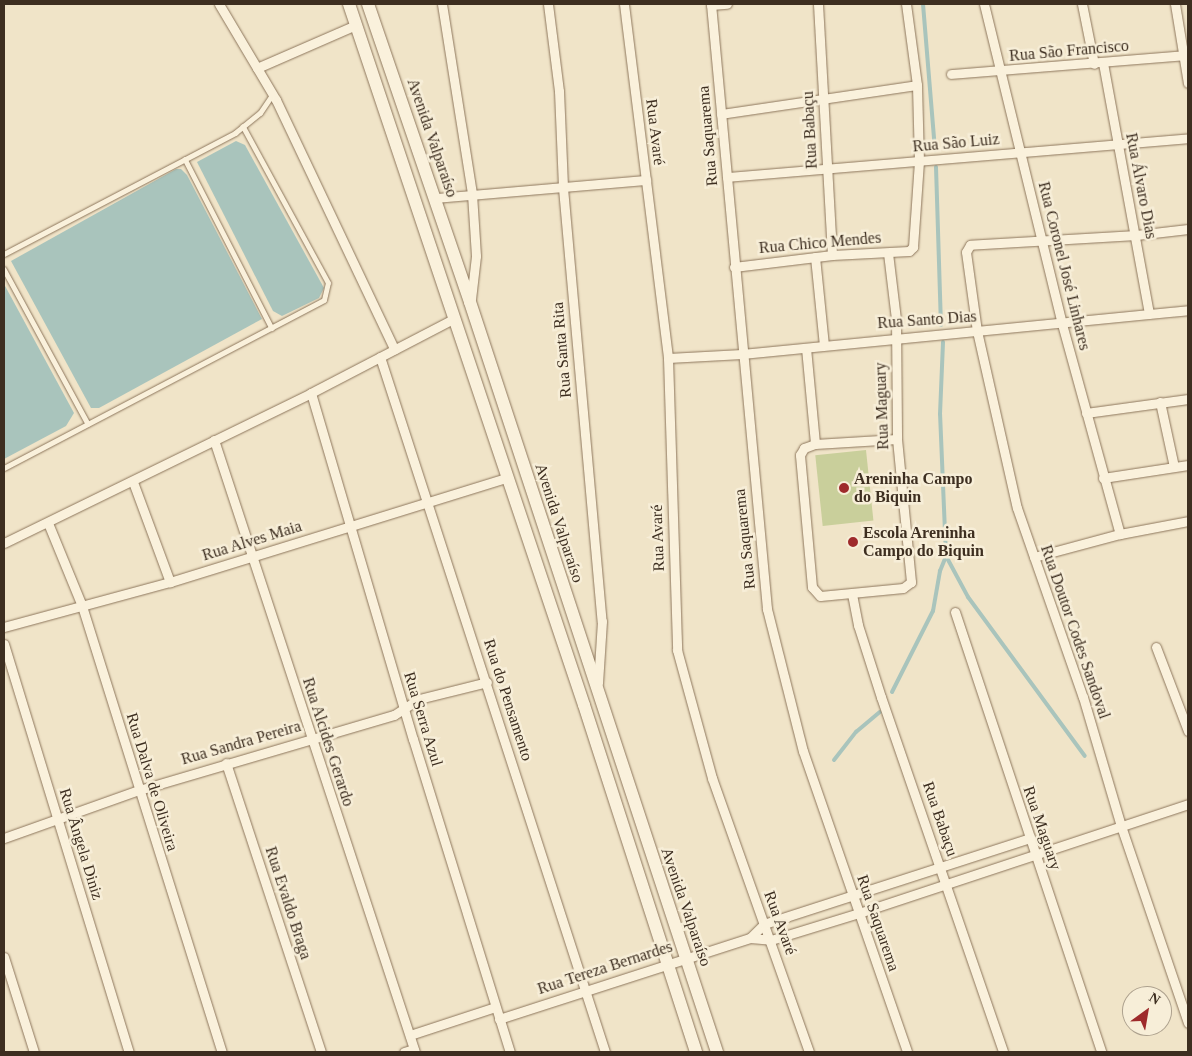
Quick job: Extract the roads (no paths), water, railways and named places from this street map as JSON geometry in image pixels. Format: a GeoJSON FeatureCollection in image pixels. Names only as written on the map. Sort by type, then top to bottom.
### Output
{"type":"FeatureCollection","features":[{"type":"Feature","properties":{"kind":"main road","name":"Avenida Valparaíso"},"geometry":{"type":"LineString","coordinates":[[349,4],[455,318],[696,1052]]}},
{"type":"Feature","properties":{"kind":"main road","name":"Avenida Valparaíso"},"geometry":{"type":"LineString","coordinates":[[368,4],[436,198],[597,693],[717,1052]]}},
{"type":"Feature","properties":{"kind":"main road"},"geometry":{"type":"LineString","coordinates":[[496,445],[515,439]]}},
{"type":"Feature","properties":{"kind":"street"},"geometry":{"type":"LineString","coordinates":[[219,4],[273,94],[394,348]]}},
{"type":"Feature","properties":{"kind":"street"},"geometry":{"type":"LineString","coordinates":[[442,4],[472,194],[476,256],[470,302]]}},
{"type":"Feature","properties":{"kind":"street","name":"Rua Santa Rita"},"geometry":{"type":"LineString","coordinates":[[548,4],[559,91],[563,188],[602,621],[597,693]]}},
{"type":"Feature","properties":{"kind":"street","name":"Rua Avaré"},"geometry":{"type":"LineString","coordinates":[[624,4],[668,358],[677,650],[712,778],[771,940],[809,1052]]}},
{"type":"Feature","properties":{"kind":"street"},"geometry":{"type":"LineString","coordinates":[[711,4],[727,4]]}},
{"type":"Feature","properties":{"kind":"street","name":"Rua Saquarema"},"geometry":{"type":"LineString","coordinates":[[711,4],[767,610],[803,751],[907,1052]]}},
{"type":"Feature","properties":{"kind":"street","name":"Rua Babaçu"},"geometry":{"type":"LineString","coordinates":[[818,4],[832,255]]}},
{"type":"Feature","properties":{"kind":"street"},"geometry":{"type":"LineString","coordinates":[[906,4],[917,85],[919,162]]}},
{"type":"Feature","properties":{"kind":"street","name":"Rua Coronel José Linhares"},"geometry":{"type":"LineString","coordinates":[[984,4],[1022,152],[1041,241],[1062,324],[1120,534]]}},
{"type":"Feature","properties":{"kind":"street","name":"Rua Álvaro Dias"},"geometry":{"type":"LineString","coordinates":[[1082,4],[1117,144],[1136,235],[1149,314]]}},
{"type":"Feature","properties":{"kind":"street"},"geometry":{"type":"LineString","coordinates":[[1175,4],[1186,56],[1188,83]]}},
{"type":"Feature","properties":{"kind":"street"},"geometry":{"type":"LineString","coordinates":[[257,68],[356,25]]}},
{"type":"Feature","properties":{"kind":"street","name":"Rua São Francisco"},"geometry":{"type":"LineString","coordinates":[[951,74],[1002,72],[1186,56]]}},
{"type":"Feature","properties":{"kind":"street"},"geometry":{"type":"LineString","coordinates":[[721,114],[917,85]]}},
{"type":"Feature","properties":{"kind":"street","name":"Rua São Luiz"},"geometry":{"type":"LineString","coordinates":[[727,177],[828,170],[1188,138]]}},
{"type":"Feature","properties":{"kind":"street","name":"Rua Chico Mendes"},"geometry":{"type":"LineString","coordinates":[[734,267],[832,255],[909,251],[916,240],[919,162]]}},
{"type":"Feature","properties":{"kind":"street"},"geometry":{"type":"LineString","coordinates":[[436,198],[646,180]]}},
{"type":"Feature","properties":{"kind":"street"},"geometry":{"type":"LineString","coordinates":[[1041,241],[1136,235],[1188,228]]}},
{"type":"Feature","properties":{"kind":"street","name":"Rua Doutor Codes Sandoval"},"geometry":{"type":"LineString","coordinates":[[1041,241],[970,245],[966,252],[977,331],[1017,508],[1083,697],[1120,826],[1188,1023]]}},
{"type":"Feature","properties":{"kind":"street","name":"Rua Maguary"},"geometry":{"type":"LineString","coordinates":[[852,594],[908,586],[911,582],[897,439],[895,337],[888,252]]}},
{"type":"Feature","properties":{"kind":"street"},"geometry":{"type":"LineString","coordinates":[[815,257],[824,345]]}},
{"type":"Feature","properties":{"kind":"street","name":"Rua Santo Dias"},"geometry":{"type":"LineString","coordinates":[[668,358],[742,354],[895,337],[1062,324],[1188,310]]}},
{"type":"Feature","properties":{"kind":"street"},"geometry":{"type":"LineString","coordinates":[[4,543],[133,482],[455,318]]}},
{"type":"Feature","properties":{"kind":"street"},"geometry":{"type":"LineString","coordinates":[[806,348],[816,444]]}},
{"type":"Feature","properties":{"kind":"street","name":"Rua do Pensamento"},"geometry":{"type":"LineString","coordinates":[[380,357],[487,682],[605,1052]]}},
{"type":"Feature","properties":{"kind":"street","name":"Rua Serra Azul"},"geometry":{"type":"LineString","coordinates":[[311,393],[404,708],[510,1052]]}},
{"type":"Feature","properties":{"kind":"street"},"geometry":{"type":"LineString","coordinates":[[1086,413],[1188,399]]}},
{"type":"Feature","properties":{"kind":"street"},"geometry":{"type":"LineString","coordinates":[[1160,402],[1174,467]]}},
{"type":"Feature","properties":{"kind":"street"},"geometry":{"type":"LineString","coordinates":[[852,594],[820,596],[812,587],[800,455],[804,448],[816,444],[897,439]]}},
{"type":"Feature","properties":{"kind":"street","name":"Rua Alcides Gerardo"},"geometry":{"type":"LineString","coordinates":[[214,440],[253,555],[310,739],[415,1051]]}},
{"type":"Feature","properties":{"kind":"street"},"geometry":{"type":"LineString","coordinates":[[1103,478],[1188,464]]}},
{"type":"Feature","properties":{"kind":"street","name":"Rua Alves Maia"},"geometry":{"type":"LineString","coordinates":[[4,627],[170,582],[253,555],[351,528],[507,478]]}},
{"type":"Feature","properties":{"kind":"street"},"geometry":{"type":"LineString","coordinates":[[133,482],[170,582]]}},
{"type":"Feature","properties":{"kind":"street"},"geometry":{"type":"LineString","coordinates":[[1034,557],[1120,534],[1188,521]]}},
{"type":"Feature","properties":{"kind":"street","name":"Rua Dalva de Oliveira"},"geometry":{"type":"LineString","coordinates":[[48,523],[82,606],[222,1052]]}},
{"type":"Feature","properties":{"kind":"street","name":"Rua Babaçu"},"geometry":{"type":"LineString","coordinates":[[852,594],[858,625],[881,697],[1003,1052]]}},
{"type":"Feature","properties":{"kind":"street","name":"Rua Maguary"},"geometry":{"type":"LineString","coordinates":[[955,612],[1101,1052]]}},
{"type":"Feature","properties":{"kind":"street","name":"Rua Ângela Diniz"},"geometry":{"type":"LineString","coordinates":[[4,644],[129,1052]]}},
{"type":"Feature","properties":{"kind":"street"},"geometry":{"type":"LineString","coordinates":[[1156,647],[1188,731]]}},
{"type":"Feature","properties":{"kind":"street","name":"Rua Sandra Pereira"},"geometry":{"type":"LineString","coordinates":[[4,838],[139,790],[394,715],[419,699],[487,682]]}},
{"type":"Feature","properties":{"kind":"street","name":"Rua Evaldo Braga"},"geometry":{"type":"LineString","coordinates":[[226,763],[320,1052]]}},
{"type":"Feature","properties":{"kind":"street"},"geometry":{"type":"LineString","coordinates":[[750,938],[771,940],[947,886],[1035,853],[1188,804]]}},
{"type":"Feature","properties":{"kind":"street","name":"Rua Tereza Bernardes"},"geometry":{"type":"LineString","coordinates":[[499,1019],[667,962],[750,938],[764,924],[1030,838]]}},
{"type":"Feature","properties":{"kind":"street"},"geometry":{"type":"LineString","coordinates":[[4,957],[34,1052]]}},
{"type":"Feature","properties":{"kind":"street"},"geometry":{"type":"LineString","coordinates":[[410,1035],[495,1007]]}},
{"type":"Feature","properties":{"kind":"street"},"geometry":{"type":"LineString","coordinates":[[404,1052],[415,1051]]}},
{"type":"Feature","properties":{"kind":"lane"},"geometry":{"type":"LineString","coordinates":[[4,254],[243,127],[260,113],[273,94]]}},
{"type":"Feature","properties":{"kind":"lane"},"geometry":{"type":"LineString","coordinates":[[4,468],[324,300],[328,283],[243,127]]}},
{"type":"Feature","properties":{"kind":"lane"},"geometry":{"type":"LineString","coordinates":[[186,158],[272,328]]}},
{"type":"Feature","properties":{"kind":"lane"},"geometry":{"type":"LineString","coordinates":[[4,269],[88,424]]}},
{"type":"Feature","properties":{"kind":"water"},"geometry":{"type":"Polygon","coordinates":[[[236,141],[245,145],[324,288],[319,298],[282,316],[273,311],[197,162],[236,141]]]}},
{"type":"Feature","properties":{"kind":"water"},"geometry":{"type":"Polygon","coordinates":[[[176,169],[181,169],[187,175],[262,319],[99,408],[91,408],[11,261],[176,169]]]}},
{"type":"Feature","properties":{"kind":"water"},"geometry":{"type":"Polygon","coordinates":[[[4,284],[74,413],[66,426],[4,459],[4,284]]]}},
{"type":"Feature","properties":{"kind":"waterway"},"geometry":{"type":"LineString","coordinates":[[923,4],[935,150]]}},
{"type":"Feature","properties":{"kind":"waterway"},"geometry":{"type":"LineString","coordinates":[[936,167],[941,325]]}},
{"type":"Feature","properties":{"kind":"waterway"},"geometry":{"type":"LineString","coordinates":[[892,692],[933,611],[940,571],[946,556],[940,414],[943,342]]}},
{"type":"Feature","properties":{"kind":"waterway"},"geometry":{"type":"LineString","coordinates":[[946,556],[968,597],[1085,756]]}},
{"type":"Feature","properties":{"kind":"waterway"},"geometry":{"type":"LineString","coordinates":[[834,760],[856,732],[880,712]]}},
{"type":"Feature","properties":{"kind":"place","name":"Areninha Campo do Biquin"},"geometry":{"type":"Point","coordinates":[844,488]}},
{"type":"Feature","properties":{"kind":"place","name":"Escola Areninha Campo do Biquin"},"geometry":{"type":"Point","coordinates":[853,542]}}]}
